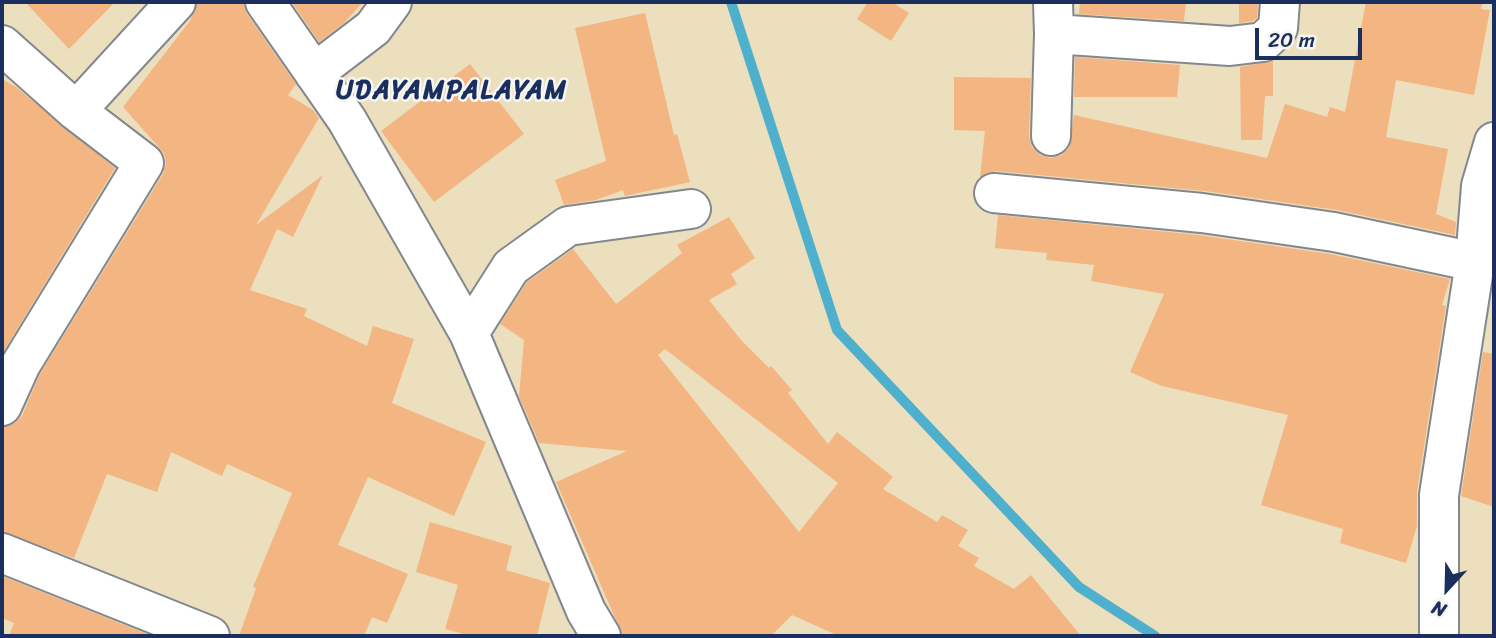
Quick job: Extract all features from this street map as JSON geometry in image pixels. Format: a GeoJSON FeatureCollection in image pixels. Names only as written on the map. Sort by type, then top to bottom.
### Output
{"type":"FeatureCollection","features":[{"type":"Feature","properties":{"kind":"street"},"geometry":{"type":"LineString","coordinates":[[76,111],[176,2]]}},
{"type":"Feature","properties":{"kind":"street"},"geometry":{"type":"LineString","coordinates":[[265,2],[347,120],[468,333],[586,611],[601,636]]}},
{"type":"Feature","properties":{"kind":"street"},"geometry":{"type":"LineString","coordinates":[[314,73],[373,28],[392,2]]}},
{"type":"Feature","properties":{"kind":"street"},"geometry":{"type":"LineString","coordinates":[[1051,136],[1053,18],[1230,46],[1264,42],[1279,28],[1280,2]]}},
{"type":"Feature","properties":{"kind":"street"},"geometry":{"type":"LineString","coordinates":[[2,46],[76,111],[144,163],[21,364],[2,405]]}},
{"type":"Feature","properties":{"kind":"street"},"geometry":{"type":"LineString","coordinates":[[1439,636],[1439,495],[1475,262],[1482,186],[1494,142]]}},
{"type":"Feature","properties":{"kind":"street"},"geometry":{"type":"LineString","coordinates":[[994,193],[1202,213],[1321,230],[1475,262]]}},
{"type":"Feature","properties":{"kind":"street"},"geometry":{"type":"LineString","coordinates":[[468,333],[511,267],[568,226],[691,209]]}},
{"type":"Feature","properties":{"kind":"street"},"geometry":{"type":"LineString","coordinates":[[2,553],[211,636]]}},
{"type":"Feature","properties":{"kind":"building"},"geometry":{"type":"Polygon","coordinates":[[[25,2],[115,2],[69,49],[25,2]]]}},
{"type":"Feature","properties":{"kind":"building"},"geometry":{"type":"Polygon","coordinates":[[[197,2],[243,2],[247,14],[296,84],[288,95],[313,110],[319,118],[256,225],[323,175],[293,237],[277,229],[250,290],[307,309],[304,316],[367,346],[373,326],[414,339],[392,403],[486,442],[454,516],[368,477],[338,545],[408,574],[387,623],[372,617],[364,636],[239,636],[256,588],[253,587],[292,493],[227,464],[222,476],[171,452],[157,492],[107,474],[74,558],[2,532],[2,427],[14,424],[22,416],[40,374],[163,174],[166,164],[164,153],[123,107],[190,21],[197,2]]]}},
{"type":"Feature","properties":{"kind":"building"},"geometry":{"type":"Polygon","coordinates":[[[363,2],[344,23],[319,42],[293,4],[363,2]]]}},
{"type":"Feature","properties":{"kind":"building"},"geometry":{"type":"Polygon","coordinates":[[[868,2],[892,2],[909,13],[891,41],[857,19],[868,2]]]}},
{"type":"Feature","properties":{"kind":"building"},"geometry":{"type":"Polygon","coordinates":[[[1080,2],[1186,2],[1184,21],[1079,14],[1080,2]]]}},
{"type":"Feature","properties":{"kind":"building"},"geometry":{"type":"Polygon","coordinates":[[[1239,2],[1258,2],[1257,18],[1239,23],[1239,2]]]}},
{"type":"Feature","properties":{"kind":"building"},"geometry":{"type":"Polygon","coordinates":[[[1366,2],[1483,2],[1481,9],[1490,10],[1474,95],[1396,80],[1386,137],[1448,149],[1436,214],[1456,222],[1455,235],[1337,210],[1205,191],[996,171],[980,177],[985,131],[954,130],[954,77],[1031,78],[1029,136],[1032,147],[1040,155],[1050,158],[1061,156],[1069,148],[1074,115],[1267,158],[1285,104],[1327,117],[1330,107],[1345,112],[1366,2]]]}},
{"type":"Feature","properties":{"kind":"building"},"geometry":{"type":"Polygon","coordinates":[[[645,13],[674,135],[677,134],[690,182],[625,196],[623,190],[596,200],[564,205],[555,180],[606,161],[575,28],[645,13]]]}},
{"type":"Feature","properties":{"kind":"building"},"geometry":{"type":"Polygon","coordinates":[[[1075,57],[1180,65],[1177,97],[1074,97],[1075,57]]]}},
{"type":"Feature","properties":{"kind":"building"},"geometry":{"type":"Polygon","coordinates":[[[1273,61],[1273,96],[1265,96],[1262,140],[1241,140],[1240,67],[1273,61]]]}},
{"type":"Feature","properties":{"kind":"building"},"geometry":{"type":"Polygon","coordinates":[[[470,64],[524,134],[434,202],[381,131],[470,64]]]}},
{"type":"Feature","properties":{"kind":"building"},"geometry":{"type":"Polygon","coordinates":[[[2,79],[16,87],[115,168],[2,354],[2,79]]]}},
{"type":"Feature","properties":{"kind":"building"},"geometry":{"type":"Polygon","coordinates":[[[998,215],[1199,235],[1330,254],[1450,279],[1442,305],[1446,306],[1417,492],[1417,526],[1406,563],[1340,543],[1343,529],[1261,505],[1288,415],[1162,386],[1130,372],[1164,294],[1091,281],[1094,265],[1046,260],[1047,253],[995,248],[998,215]]]}},
{"type":"Feature","properties":{"kind":"building"},"geometry":{"type":"Polygon","coordinates":[[[729,217],[755,258],[731,274],[737,284],[709,300],[741,340],[769,368],[771,366],[792,390],[788,393],[828,444],[837,432],[893,477],[883,489],[937,522],[942,515],[968,530],[958,546],[979,558],[974,566],[1014,589],[1031,575],[1081,636],[839,636],[792,615],[771,636],[623,636],[556,482],[627,451],[539,443],[519,396],[524,340],[500,324],[527,282],[573,249],[616,304],[682,253],[677,245],[729,217]],[[665,349],[658,355],[799,532],[838,483],[665,349]]]}},
{"type":"Feature","properties":{"kind":"building"},"geometry":{"type":"Polygon","coordinates":[[[1483,352],[1494,354],[1494,507],[1461,496],[1483,352]]]}},
{"type":"Feature","properties":{"kind":"building"},"geometry":{"type":"Polygon","coordinates":[[[430,522],[512,546],[506,570],[550,583],[537,636],[471,636],[445,629],[458,585],[416,572],[430,522]]]}},
{"type":"Feature","properties":{"kind":"building"},"geometry":{"type":"Polygon","coordinates":[[[2,576],[152,636],[9,636],[14,623],[2,618],[2,576]]]}},
{"type":"Feature","properties":{"kind":"waterway"},"geometry":{"type":"LineString","coordinates":[[731,2],[837,330],[1079,587],[1155,636]]}},
{"type":"Feature","properties":{"kind":"district","name":"UDAYAMPALAYAM"},"geometry":{"type":"Point","coordinates":[452,91]}}]}
